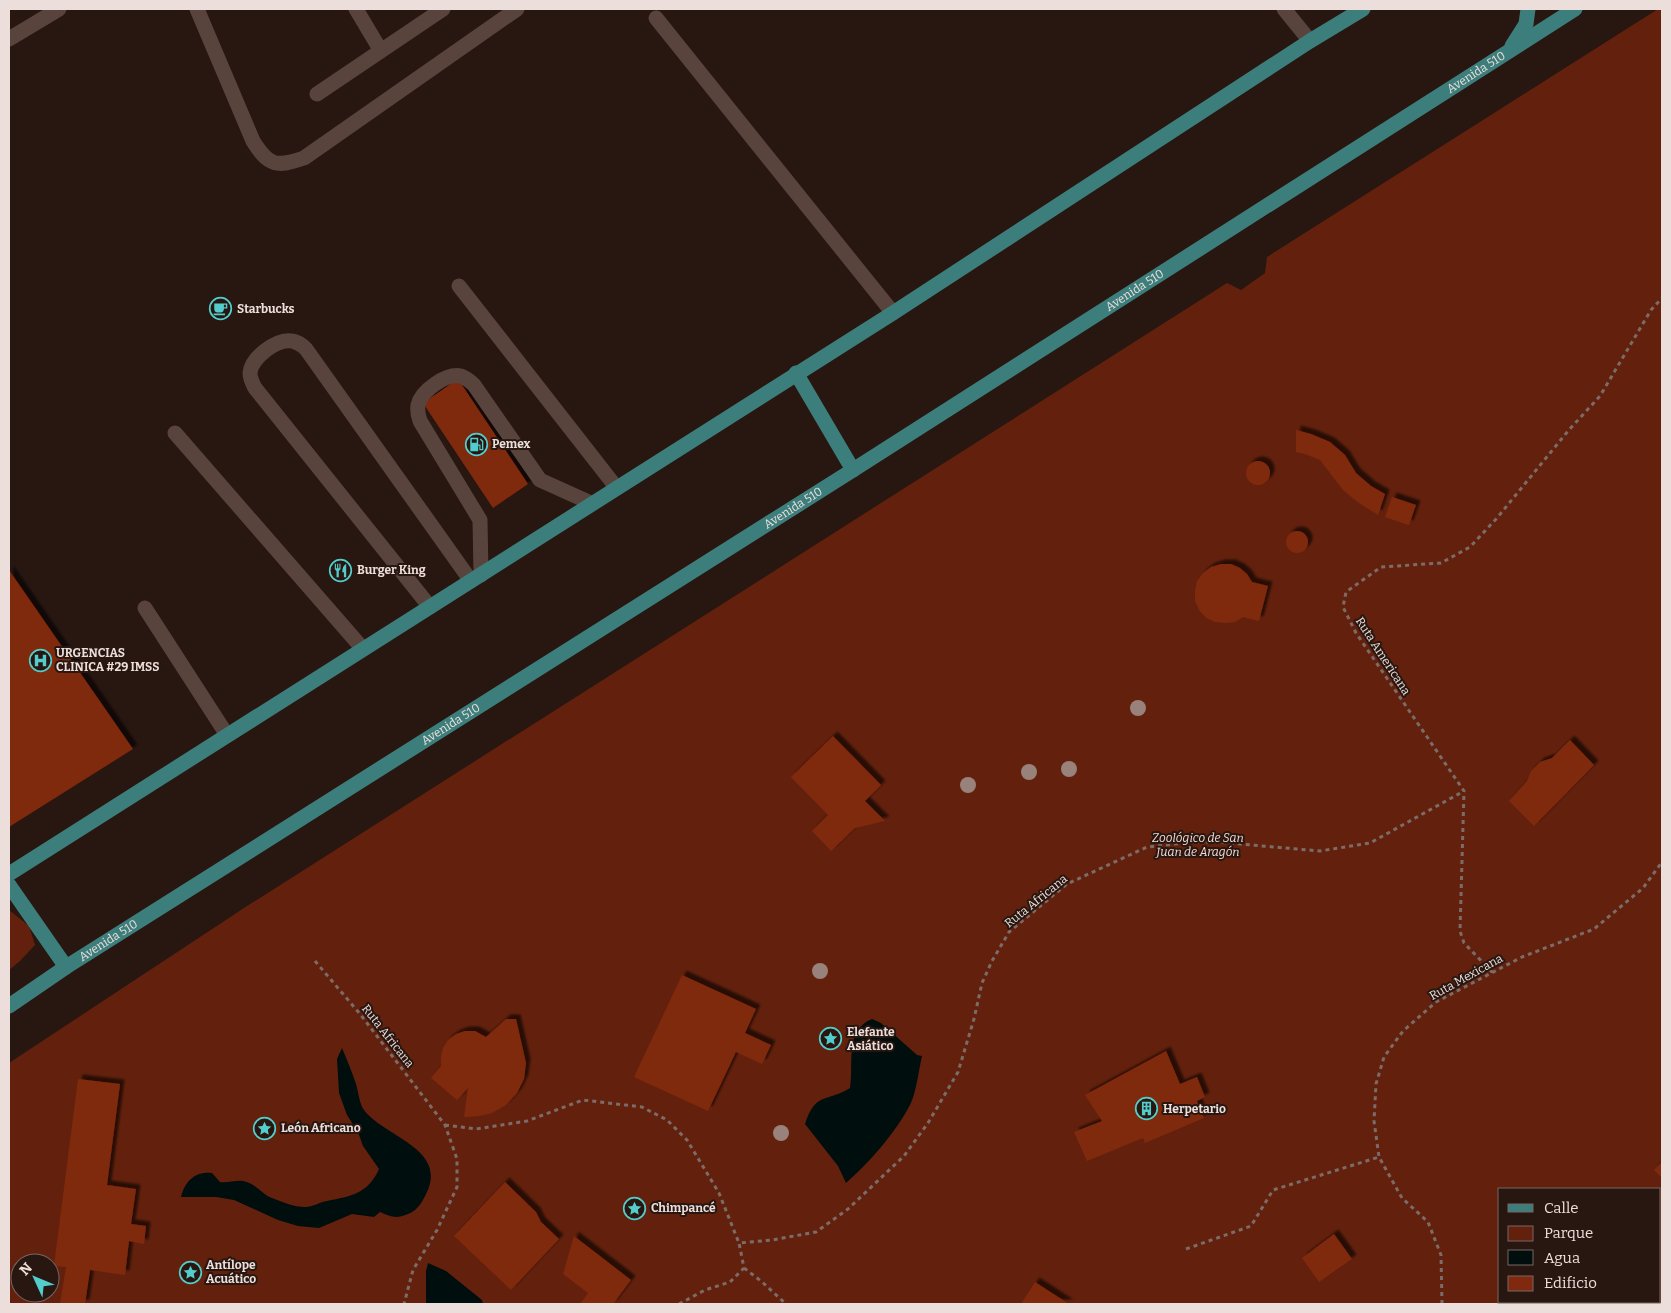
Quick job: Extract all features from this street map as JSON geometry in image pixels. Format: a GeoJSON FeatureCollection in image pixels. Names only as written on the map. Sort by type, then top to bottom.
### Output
{"type":"FeatureCollection","features":[{"type":"Feature","properties":{"kind":"main road"},"geometry":{"type":"LineString","coordinates":[[9,874],[893,313],[1310,41],[1363,9]]}},
{"type":"Feature","properties":{"kind":"main road"},"geometry":{"type":"LineString","coordinates":[[1510,49],[1526,24],[1528,9]]}},
{"type":"Feature","properties":{"kind":"main road","name":"Avenida 510"},"geometry":{"type":"LineString","coordinates":[[9,1006],[66,967],[853,470],[1575,9]]}},
{"type":"Feature","properties":{"kind":"main road"},"geometry":{"type":"LineString","coordinates":[[796,373],[853,470]]}},
{"type":"Feature","properties":{"kind":"main road"},"geometry":{"type":"LineString","coordinates":[[9,885],[66,967]]}},
{"type":"Feature","properties":{"kind":"street"},"geometry":{"type":"LineString","coordinates":[[9,40],[58,9]]}},
{"type":"Feature","properties":{"kind":"street"},"geometry":{"type":"LineString","coordinates":[[197,9],[253,141],[261,154],[273,163],[288,163],[304,158],[517,9]]}},
{"type":"Feature","properties":{"kind":"street"},"geometry":{"type":"LineString","coordinates":[[356,9],[381,51]]}},
{"type":"Feature","properties":{"kind":"street"},"geometry":{"type":"LineString","coordinates":[[317,94],[443,9]]}},
{"type":"Feature","properties":{"kind":"street"},"geometry":{"type":"LineString","coordinates":[[1284,9],[1310,41]]}},
{"type":"Feature","properties":{"kind":"street"},"geometry":{"type":"LineString","coordinates":[[656,18],[893,313]]}},
{"type":"Feature","properties":{"kind":"street"},"geometry":{"type":"LineString","coordinates":[[459,286],[616,488]]}},
{"type":"Feature","properties":{"kind":"street"},"geometry":{"type":"LineString","coordinates":[[430,607],[255,388],[251,381],[250,372],[253,364],[274,345],[282,341],[291,341],[299,343],[306,350],[476,578]]}},
{"type":"Feature","properties":{"kind":"street"},"geometry":{"type":"LineString","coordinates":[[476,578],[480,520],[420,421],[418,413],[421,397],[443,380],[451,376],[460,376],[467,379],[474,385],[540,480],[591,503]]}},
{"type":"Feature","properties":{"kind":"street"},"geometry":{"type":"LineString","coordinates":[[176,433],[364,649]]}},
{"type":"Feature","properties":{"kind":"street"},"geometry":{"type":"LineString","coordinates":[[145,608],[227,735]]}},
{"type":"Feature","properties":{"kind":"path","name":"Ruta Americana"},"geometry":{"type":"LineString","coordinates":[[1464,791],[1356,633],[1343,607],[1346,592],[1381,567],[1441,563],[1470,547],[1497,518],[1568,431],[1600,396],[1651,310],[1662,298]]}},
{"type":"Feature","properties":{"kind":"path"},"geometry":{"type":"LineString","coordinates":[[1464,791],[1460,931],[1464,942],[1492,972]]}},
{"type":"Feature","properties":{"kind":"path","name":"Ruta Africana"},"geometry":{"type":"LineString","coordinates":[[739,1243],[772,1240],[816,1232],[848,1209],[904,1156],[928,1123],[958,1072],[974,1019],[982,983],[1009,932],[1067,884],[1147,847],[1194,842],[1217,842],[1320,850],[1370,842],[1464,791]]}},
{"type":"Feature","properties":{"kind":"path","name":"Ruta Mexicana"},"geometry":{"type":"LineString","coordinates":[[1442,1304],[1441,1255],[1428,1222],[1402,1198],[1379,1156],[1374,1121],[1376,1084],[1384,1058],[1403,1031],[1436,1002],[1522,956],[1594,929],[1643,888],[1662,862]]}},
{"type":"Feature","properties":{"kind":"path","name":"Ruta Africana"},"geometry":{"type":"LineString","coordinates":[[315,960],[360,1014],[445,1124],[457,1159],[457,1187],[437,1230],[413,1270],[404,1304]]}},
{"type":"Feature","properties":{"kind":"path"},"geometry":{"type":"LineString","coordinates":[[445,1124],[476,1129],[527,1121],[583,1100],[642,1107],[667,1120],[687,1140],[719,1193],[739,1243],[744,1268],[786,1304]]}},
{"type":"Feature","properties":{"kind":"path"},"geometry":{"type":"LineString","coordinates":[[1186,1249],[1251,1226],[1273,1190],[1379,1156]]}},
{"type":"Feature","properties":{"kind":"path"},"geometry":{"type":"LineString","coordinates":[[679,1304],[705,1290],[730,1282],[744,1268]]}},
{"type":"Feature","properties":{"kind":"green space","name":"Zoológico de San Juan de Aragón"},"geometry":{"type":"Polygon","coordinates":[[[1658,9],[1662,9],[1662,1304],[9,1304],[9,1063],[244,908],[1227,283],[1241,290],[1265,273],[1267,257],[1658,9]]]}},
{"type":"Feature","properties":{"kind":"green space"},"geometry":{"type":"Polygon","coordinates":[[[9,910],[29,926],[35,945],[9,970],[9,910]]]}},
{"type":"Feature","properties":{"kind":"water"},"geometry":{"type":"Polygon","coordinates":[[[872,1019],[881,1023],[917,1055],[922,1056],[914,1095],[910,1105],[881,1147],[846,1183],[838,1166],[805,1124],[813,1107],[818,1102],[850,1088],[854,1040],[857,1031],[863,1024],[872,1019]]]}},
{"type":"Feature","properties":{"kind":"water"},"geometry":{"type":"Polygon","coordinates":[[[342,1048],[356,1084],[362,1107],[371,1117],[421,1153],[429,1165],[431,1178],[425,1197],[416,1209],[404,1216],[397,1217],[380,1212],[374,1217],[352,1214],[319,1228],[298,1226],[278,1220],[234,1200],[216,1197],[181,1197],[185,1186],[192,1178],[206,1173],[212,1173],[220,1182],[247,1182],[272,1198],[301,1207],[351,1195],[370,1184],[379,1169],[363,1146],[358,1132],[347,1115],[339,1093],[337,1059],[342,1048]]]}},
{"type":"Feature","properties":{"kind":"water"},"geometry":{"type":"Polygon","coordinates":[[[428,1263],[446,1271],[482,1300],[483,1304],[426,1304],[426,1271],[428,1263]]]}},
{"type":"Feature","properties":{"kind":"building","name":"Pemex"},"geometry":{"type":"Polygon","coordinates":[[[458,379],[528,484],[493,508],[423,403],[458,379]]]}},
{"type":"Feature","properties":{"kind":"building"},"geometry":{"type":"Polygon","coordinates":[[[1296,430],[1330,442],[1345,455],[1356,473],[1371,486],[1385,494],[1378,515],[1343,490],[1320,460],[1296,452],[1296,430]]]}},
{"type":"Feature","properties":{"kind":"building"},"geometry":{"type":"Polygon","coordinates":[[[1258,461],[1263,462],[1269,468],[1269,478],[1263,484],[1258,485],[1253,484],[1247,478],[1246,473],[1247,468],[1253,462],[1258,461]]]}},
{"type":"Feature","properties":{"kind":"building"},"geometry":{"type":"Polygon","coordinates":[[[1392,497],[1416,505],[1409,525],[1385,517],[1392,497]]]}},
{"type":"Feature","properties":{"kind":"building"},"geometry":{"type":"Polygon","coordinates":[[[1297,531],[1305,534],[1308,542],[1305,550],[1297,553],[1289,550],[1286,542],[1289,534],[1297,531]]]}},
{"type":"Feature","properties":{"kind":"building"},"geometry":{"type":"Polygon","coordinates":[[[1231,564],[1240,568],[1252,582],[1268,586],[1259,621],[1243,617],[1235,622],[1215,622],[1206,618],[1199,610],[1195,601],[1197,581],[1211,567],[1231,564]]]}},
{"type":"Feature","properties":{"kind":"building","name":"URGENCIAS CLINICA #29 IMSS"},"geometry":{"type":"Polygon","coordinates":[[[9,570],[133,749],[9,827],[9,570]]]}},
{"type":"Feature","properties":{"kind":"building"},"geometry":{"type":"Polygon","coordinates":[[[833,736],[881,785],[865,801],[885,821],[855,828],[831,851],[812,831],[828,815],[791,777],[833,736]]]}},
{"type":"Feature","properties":{"kind":"building"},"geometry":{"type":"Polygon","coordinates":[[[1570,740],[1594,765],[1534,826],[1509,801],[1527,781],[1531,771],[1540,762],[1552,758],[1570,740]]]}},
{"type":"Feature","properties":{"kind":"building"},"geometry":{"type":"Polygon","coordinates":[[[682,975],[756,1009],[745,1033],[771,1045],[762,1064],[736,1052],[708,1111],[634,1077],[682,975]]]}},
{"type":"Feature","properties":{"kind":"building"},"geometry":{"type":"Polygon","coordinates":[[[506,1019],[516,1019],[526,1063],[524,1079],[517,1093],[506,1105],[492,1113],[464,1117],[468,1088],[457,1100],[431,1078],[441,1066],[443,1048],[448,1040],[456,1034],[465,1031],[475,1031],[486,1037],[506,1019]]]}},
{"type":"Feature","properties":{"kind":"building","name":"Herpetario"},"geometry":{"type":"Polygon","coordinates":[[[1166,1051],[1180,1084],[1197,1077],[1205,1097],[1197,1101],[1204,1118],[1145,1143],[1143,1138],[1087,1161],[1074,1132],[1102,1121],[1085,1095],[1166,1051]]]}},
{"type":"Feature","properties":{"kind":"building"},"geometry":{"type":"Polygon","coordinates":[[[78,1079],[120,1084],[107,1185],[136,1189],[131,1224],[146,1226],[144,1244],[129,1241],[125,1275],[90,1270],[85,1304],[60,1304],[66,1267],[60,1266],[60,1253],[56,1253],[78,1079]]]}},
{"type":"Feature","properties":{"kind":"building"},"geometry":{"type":"Polygon","coordinates":[[[1662,1162],[1662,1178],[1654,1170],[1662,1162]]]}},
{"type":"Feature","properties":{"kind":"building"},"geometry":{"type":"Polygon","coordinates":[[[505,1182],[536,1212],[541,1222],[559,1239],[511,1290],[454,1236],[505,1182]]]}},
{"type":"Feature","properties":{"kind":"building"},"geometry":{"type":"Polygon","coordinates":[[[1334,1234],[1352,1259],[1319,1282],[1302,1258],[1334,1234]]]}},
{"type":"Feature","properties":{"kind":"building"},"geometry":{"type":"Polygon","coordinates":[[[574,1236],[631,1280],[613,1304],[580,1304],[588,1293],[563,1274],[574,1236]]]}},
{"type":"Feature","properties":{"kind":"building"},"geometry":{"type":"Polygon","coordinates":[[[1035,1282],[1069,1304],[1021,1304],[1035,1282]]]}},
{"type":"Feature","properties":{"kind":"place","name":"Starbucks"},"geometry":{"type":"Point","coordinates":[221,309]}},
{"type":"Feature","properties":{"kind":"place","name":"Pemex"},"geometry":{"type":"Point","coordinates":[476,444]}},
{"type":"Feature","properties":{"kind":"place","name":"Burger King"},"geometry":{"type":"Point","coordinates":[341,570]}},
{"type":"Feature","properties":{"kind":"place","name":"URGENCIAS CLINICA #29 IMSS"},"geometry":{"type":"Point","coordinates":[40,660]}},
{"type":"Feature","properties":{"kind":"place","name":"Elefante Asiático"},"geometry":{"type":"Point","coordinates":[831,1039]}},
{"type":"Feature","properties":{"kind":"place","name":"Herpetario"},"geometry":{"type":"Point","coordinates":[1147,1109]}},
{"type":"Feature","properties":{"kind":"place","name":"León Africano"},"geometry":{"type":"Point","coordinates":[265,1128]}},
{"type":"Feature","properties":{"kind":"place","name":"Chimpancé"},"geometry":{"type":"Point","coordinates":[635,1208]}},
{"type":"Feature","properties":{"kind":"place","name":"Antílope Acuático"},"geometry":{"type":"Point","coordinates":[190,1272]}}]}
